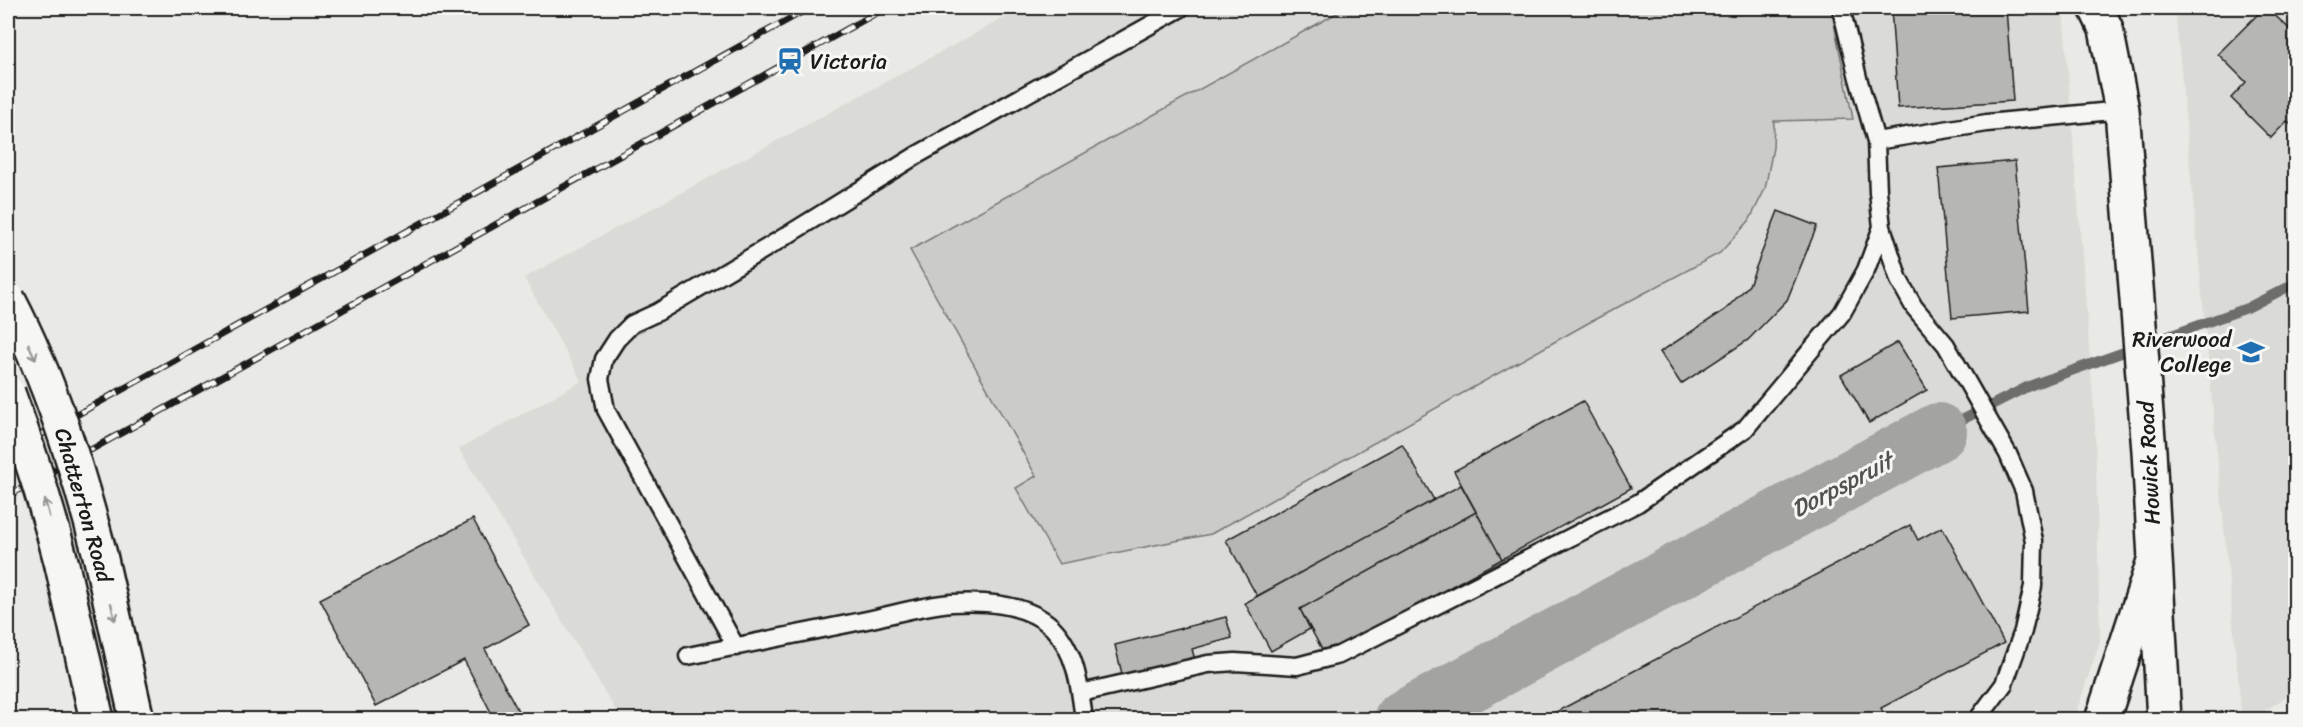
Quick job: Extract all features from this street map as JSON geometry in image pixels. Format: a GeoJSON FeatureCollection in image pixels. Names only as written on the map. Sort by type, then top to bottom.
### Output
{"type":"FeatureCollection","features":[{"type":"Feature","properties":{"kind":"street","name":"Howick Road"},"geometry":{"type":"LineString","coordinates":[[2103,14],[2122,110],[2132,222],[2149,451],[2164,720]]}},
{"type":"Feature","properties":{"kind":"street","name":"Chatterton Road"},"geometry":{"type":"LineString","coordinates":[[8,299],[41,371],[84,493],[137,720]]}},
{"type":"Feature","properties":{"kind":"street","name":"Chatterton Road"},"geometry":{"type":"LineString","coordinates":[[8,393],[30,454],[62,564],[97,720]]}},
{"type":"Feature","properties":{"kind":"street"},"geometry":{"type":"LineString","coordinates":[[2102,720],[2154,561]]}},
{"type":"Feature","properties":{"kind":"lane"},"geometry":{"type":"LineString","coordinates":[[736,647],[606,410],[600,379],[604,360],[617,339],[632,324],[658,312],[768,247],[916,155],[1180,8]]}},
{"type":"Feature","properties":{"kind":"lane"},"geometry":{"type":"LineString","coordinates":[[1841,8],[1876,141],[1882,227],[1899,280],[1914,307],[1946,345],[2008,454],[2024,491],[2034,541],[2033,586],[2023,631],[2004,684],[1977,720]]}},
{"type":"Feature","properties":{"kind":"lane"},"geometry":{"type":"LineString","coordinates":[[1876,141],[1988,123],[2122,110]]}},
{"type":"Feature","properties":{"kind":"lane"},"geometry":{"type":"LineString","coordinates":[[1081,693],[1208,664],[1235,662],[1297,666],[1339,655],[1638,502],[1744,429],[1752,421],[1842,314],[1866,270],[1882,227]]}},
{"type":"Feature","properties":{"kind":"lane"},"geometry":{"type":"LineString","coordinates":[[688,656],[951,603],[1018,607],[1036,615],[1052,627],[1070,649],[1081,693],[1084,720]]}},
{"type":"Feature","properties":{"kind":"shaded area"},"geometry":{"type":"Polygon","coordinates":[[[1022,8],[2063,8],[2095,424],[2100,641],[2074,719],[621,719],[459,449],[582,381],[524,278],[1022,8]]]}},
{"type":"Feature","properties":{"kind":"shaded area"},"geometry":{"type":"Polygon","coordinates":[[[1346,8],[1831,8],[1853,119],[1774,121],[1773,148],[1765,189],[1749,221],[1720,253],[1590,322],[1211,534],[1059,564],[1016,488],[1036,476],[910,250],[1346,8]]]}},
{"type":"Feature","properties":{"kind":"shaded area","name":"Riverwood College"},"geometry":{"type":"Polygon","coordinates":[[[2175,8],[2295,8],[2295,691],[2252,719],[2242,719],[2175,8]]]}},
{"type":"Feature","properties":{"kind":"building"},"geometry":{"type":"Polygon","coordinates":[[[1891,8],[2006,8],[2013,101],[1898,108],[1891,8]]]}},
{"type":"Feature","properties":{"kind":"building"},"geometry":{"type":"Polygon","coordinates":[[[2264,8],[2267,8],[2296,35],[2296,129],[2287,121],[2271,138],[2231,98],[2246,82],[2218,54],[2264,8]]]}},
{"type":"Feature","properties":{"kind":"building"},"geometry":{"type":"Polygon","coordinates":[[[2015,161],[2029,311],[1952,318],[1938,168],[2015,161]]]}},
{"type":"Feature","properties":{"kind":"building"},"geometry":{"type":"Polygon","coordinates":[[[1778,211],[1817,226],[1787,300],[1748,340],[1681,384],[1660,352],[1725,310],[1749,285],[1778,211]]]}},
{"type":"Feature","properties":{"kind":"building"},"geometry":{"type":"Polygon","coordinates":[[[1898,342],[1927,390],[1869,423],[1841,375],[1898,342]]]}},
{"type":"Feature","properties":{"kind":"building"},"geometry":{"type":"Polygon","coordinates":[[[1583,401],[1631,488],[1502,559],[1454,471],[1583,401]]]}},
{"type":"Feature","properties":{"kind":"building"},"geometry":{"type":"Polygon","coordinates":[[[1402,444],[1434,500],[1257,596],[1226,540],[1402,444]]]}},
{"type":"Feature","properties":{"kind":"building"},"geometry":{"type":"Polygon","coordinates":[[[1461,485],[1476,512],[1300,609],[1310,629],[1271,651],[1245,603],[1461,485]]]}},
{"type":"Feature","properties":{"kind":"building"},"geometry":{"type":"Polygon","coordinates":[[[1476,512],[1502,559],[1325,655],[1300,609],[1476,512]]]}},
{"type":"Feature","properties":{"kind":"building"},"geometry":{"type":"Polygon","coordinates":[[[473,519],[529,625],[485,649],[523,720],[495,720],[464,660],[376,706],[320,599],[473,519]]]}},
{"type":"Feature","properties":{"kind":"building"},"geometry":{"type":"Polygon","coordinates":[[[1910,525],[1918,540],[1942,527],[2004,643],[1881,708],[1887,720],[1541,720],[1910,525]]]}},
{"type":"Feature","properties":{"kind":"building"},"geometry":{"type":"Polygon","coordinates":[[[1226,617],[1232,638],[1192,649],[1195,660],[1123,678],[1115,645],[1226,617]]]}},
{"type":"Feature","properties":{"kind":"waterway","name":"Dorpspruit"},"geometry":{"type":"LineString","coordinates":[[1938,432],[2029,386],[2247,308],[2296,283]]}},
{"type":"Feature","properties":{"kind":"waterway","name":"Dorpspruit"},"geometry":{"type":"LineString","coordinates":[[1402,720],[1938,432]]}},
{"type":"Feature","properties":{"kind":"railway"},"geometry":{"type":"LineString","coordinates":[[8,453],[809,8]]}},
{"type":"Feature","properties":{"kind":"railway"},"geometry":{"type":"LineString","coordinates":[[8,496],[885,8]]}},
{"type":"Feature","properties":{"kind":"place","name":"Victoria"},"geometry":{"type":"Point","coordinates":[790,61]}},
{"type":"Feature","properties":{"kind":"place","name":"Riverwood College"},"geometry":{"type":"Point","coordinates":[2251,352]}}]}
